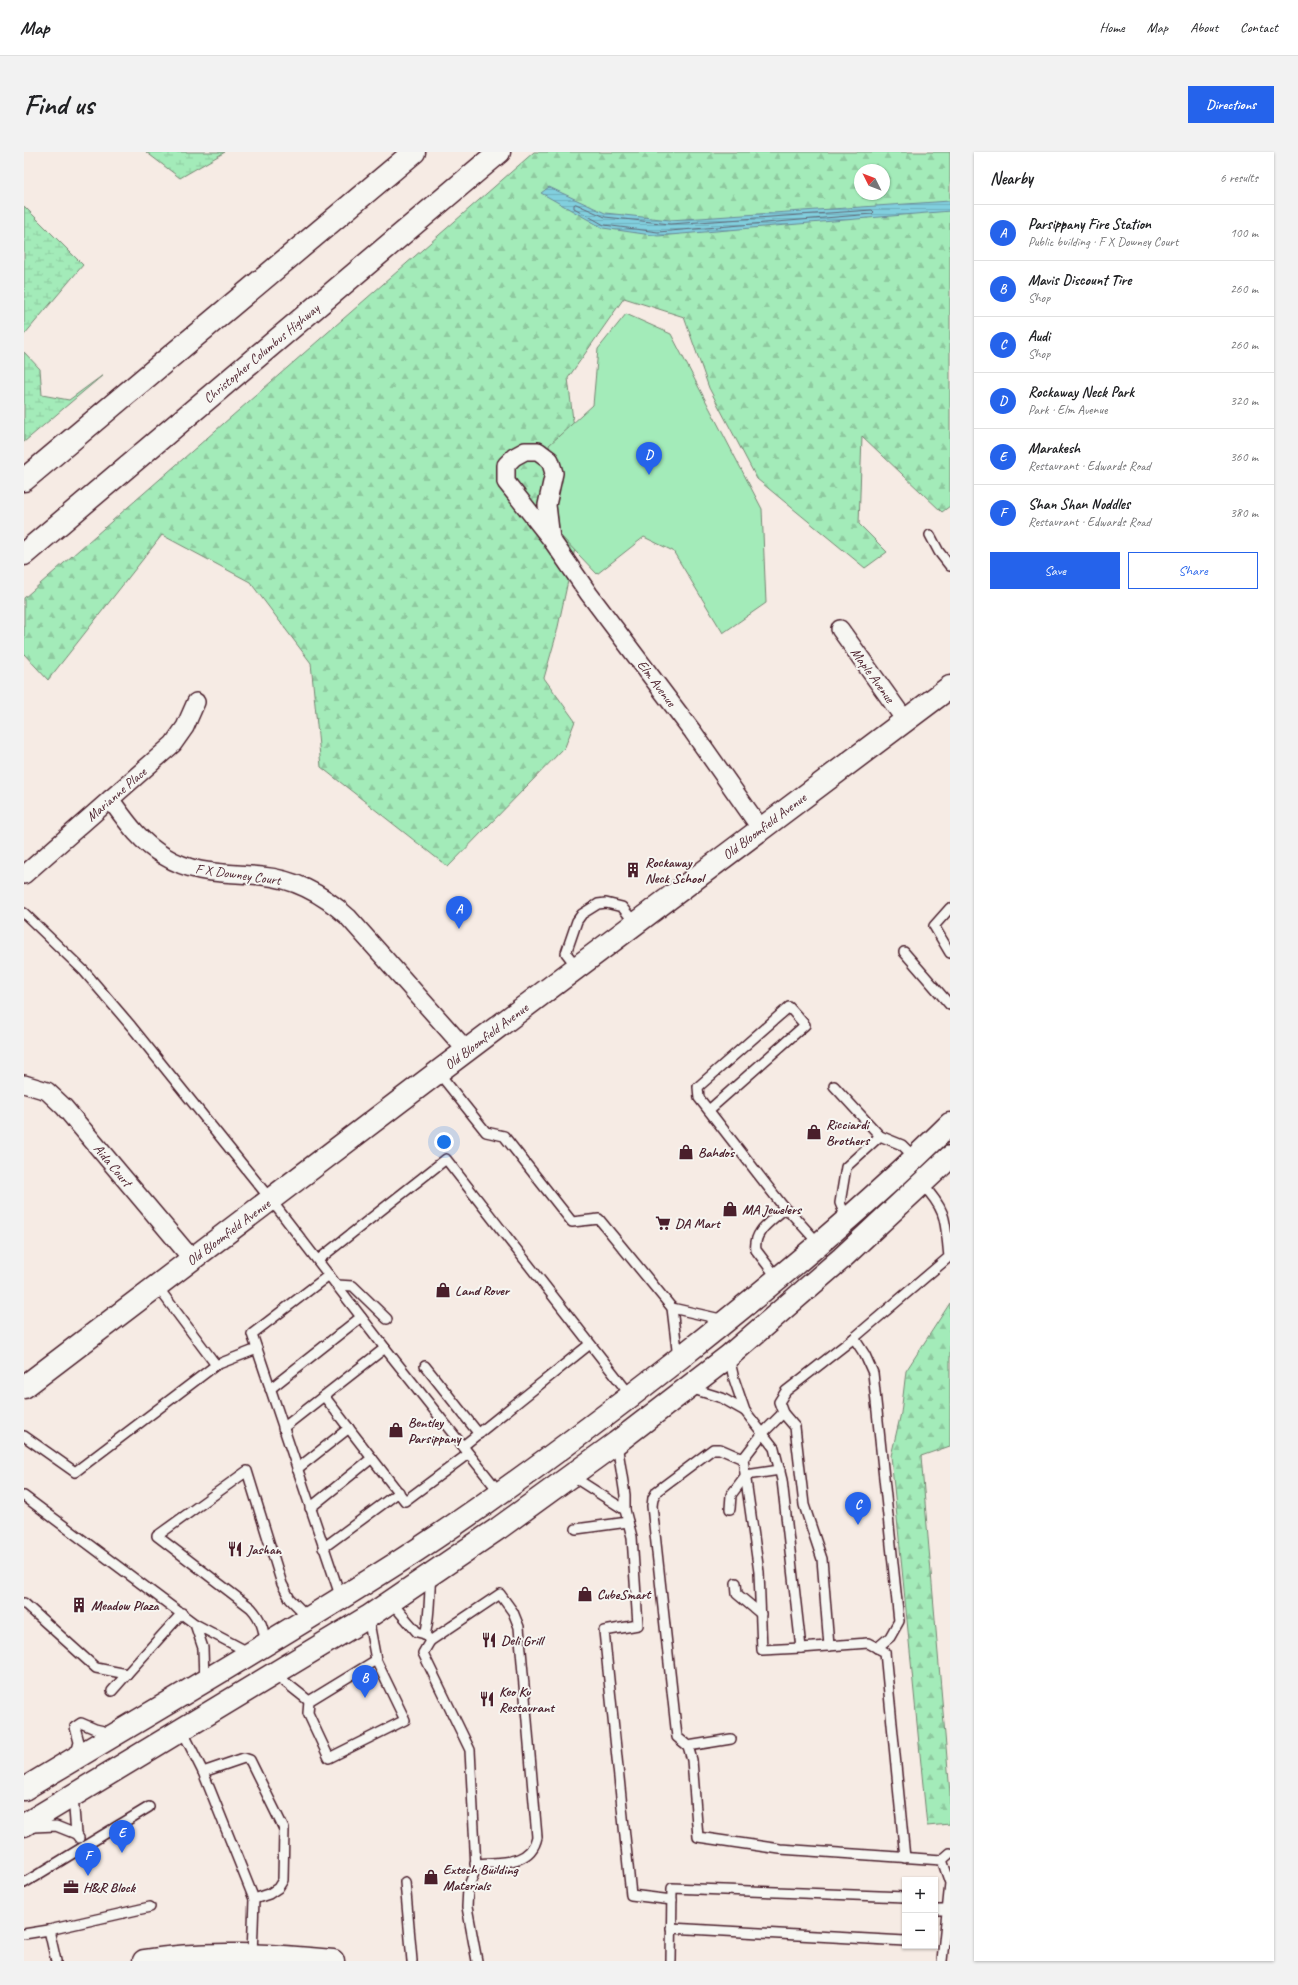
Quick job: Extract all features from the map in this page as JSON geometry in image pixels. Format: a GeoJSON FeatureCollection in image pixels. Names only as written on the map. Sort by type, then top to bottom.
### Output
{"type":"FeatureCollection","features":[{"type":"Feature","properties":{"kind":"main road"},"geometry":{"type":"LineString","coordinates":[[24,480],[414,152]]}},
{"type":"Feature","properties":{"kind":"main road","name":"Christopher Columbus Highway"},"geometry":{"type":"LineString","coordinates":[[24,554],[499,152]]}},
{"type":"Feature","properties":{"kind":"main road","name":"Old Bloomfield Avenue"},"geometry":{"type":"LineString","coordinates":[[24,1387],[635,923],[950,687]]}},
{"type":"Feature","properties":{"kind":"main road"},"geometry":{"type":"LineString","coordinates":[[24,1789],[309,1618],[398,1562],[500,1493],[631,1396],[778,1279],[847,1220],[950,1124]]}},
{"type":"Feature","properties":{"kind":"main road"},"geometry":{"type":"LineString","coordinates":[[24,1826],[368,1617],[431,1576],[571,1476],[689,1388],[729,1356],[842,1258],[949,1159]]}},
{"type":"Feature","properties":{"kind":"main road"},"geometry":{"type":"LineString","coordinates":[[144,1961],[252,1955],[333,1961]]}},
{"type":"Feature","properties":{"kind":"street","name":"Elm Avenue"},"geometry":{"type":"LineString","coordinates":[[551,539],[547,505],[554,473],[550,460],[538,451],[525,451],[506,465],[506,482],[551,539],[589,594],[693,732],[761,829]]}},
{"type":"Feature","properties":{"kind":"street","name":"Maple Avenue"},"geometry":{"type":"LineString","coordinates":[[840,629],[905,720]]}},
{"type":"Feature","properties":{"kind":"street","name":"Marianne Place"},"geometry":{"type":"LineString","coordinates":[[24,875],[173,744],[185,726],[196,702]]}},
{"type":"Feature","properties":{"kind":"street","name":"F X Downey Court"},"geometry":{"type":"LineString","coordinates":[[110,799],[132,830],[147,844],[165,857],[180,864],[202,871],[224,874],[261,875],[280,878],[303,886],[334,904],[348,917],[467,1050]]}},
{"type":"Feature","properties":{"kind":"street","name":"Aida Court"},"geometry":{"type":"LineString","coordinates":[[24,1084],[47,1091],[64,1107],[192,1260]]}},
{"type":"Feature","properties":{"kind":"lane"},"geometry":{"type":"LineString","coordinates":[[930,535],[939,552],[950,566]]}},
{"type":"Feature","properties":{"kind":"lane"},"geometry":{"type":"LineString","coordinates":[[577,967],[566,953],[577,921],[591,907],[606,903],[622,907],[635,923]]}},
{"type":"Feature","properties":{"kind":"lane"},"geometry":{"type":"LineString","coordinates":[[950,908],[934,926],[950,953]]}},
{"type":"Feature","properties":{"kind":"lane"},"geometry":{"type":"LineString","coordinates":[[24,913],[84,971],[131,1026],[271,1200],[385,1348],[500,1493]]}},
{"type":"Feature","properties":{"kind":"lane"},"geometry":{"type":"LineString","coordinates":[[904,952],[950,1005]]}},
{"type":"Feature","properties":{"kind":"lane"},"geometry":{"type":"LineString","coordinates":[[709,1110],[805,1025],[789,1007],[698,1087],[699,1098],[786,1210],[819,1244]]}},
{"type":"Feature","properties":{"kind":"lane"},"geometry":{"type":"LineString","coordinates":[[438,1072],[486,1132],[504,1136],[572,1222],[599,1219],[672,1308],[678,1359]]}},
{"type":"Feature","properties":{"kind":"lane"},"geometry":{"type":"LineString","coordinates":[[834,1086],[880,1136],[902,1145],[915,1158]]}},
{"type":"Feature","properties":{"kind":"lane"},"geometry":{"type":"LineString","coordinates":[[847,1220],[840,1203],[846,1167],[880,1136]]}},
{"type":"Feature","properties":{"kind":"lane"},"geometry":{"type":"LineString","coordinates":[[318,1260],[446,1159],[631,1396]]}},
{"type":"Feature","properties":{"kind":"lane"},"geometry":{"type":"LineString","coordinates":[[829,1646],[822,1559],[804,1505],[795,1427],[783,1413],[779,1402],[786,1391],[854,1338],[949,1257],[944,1216],[937,1200],[922,1184]]}},
{"type":"Feature","properties":{"kind":"lane"},"geometry":{"type":"LineString","coordinates":[[778,1279],[756,1250],[755,1239],[759,1232],[782,1211],[786,1210]]}},
{"type":"Feature","properties":{"kind":"lane"},"geometry":{"type":"LineString","coordinates":[[329,1275],[252,1334],[341,1598]]}},
{"type":"Feature","properties":{"kind":"lane"},"geometry":{"type":"LineString","coordinates":[[337,1285],[353,1286],[387,1319]]}},
{"type":"Feature","properties":{"kind":"lane"},"geometry":{"type":"LineString","coordinates":[[157,1286],[216,1365]]}},
{"type":"Feature","properties":{"kind":"lane"},"geometry":{"type":"LineString","coordinates":[[672,1308],[727,1320]]}},
{"type":"Feature","properties":{"kind":"lane"},"geometry":{"type":"LineString","coordinates":[[270,1389],[361,1317]]}},
{"type":"Feature","properties":{"kind":"lane"},"geometry":{"type":"LineString","coordinates":[[854,1338],[865,1355],[873,1373],[899,1621],[890,1637],[877,1648]]}},
{"type":"Feature","properties":{"kind":"lane"},"geometry":{"type":"LineString","coordinates":[[324,1396],[405,1500],[465,1450],[479,1434],[590,1344]]}},
{"type":"Feature","properties":{"kind":"lane"},"geometry":{"type":"LineString","coordinates":[[283,1428],[385,1348]]}},
{"type":"Feature","properties":{"kind":"lane"},"geometry":{"type":"LineString","coordinates":[[24,1436],[75,1472],[216,1365],[256,1349]]}},
{"type":"Feature","properties":{"kind":"lane"},"geometry":{"type":"LineString","coordinates":[[729,1356],[734,1380],[745,1411],[774,1448],[780,1470],[801,1648]]}},
{"type":"Feature","properties":{"kind":"lane"},"geometry":{"type":"LineString","coordinates":[[425,1366],[479,1434]]}},
{"type":"Feature","properties":{"kind":"lane"},"geometry":{"type":"LineString","coordinates":[[689,1388],[722,1398],[745,1411]]}},
{"type":"Feature","properties":{"kind":"lane"},"geometry":{"type":"LineString","coordinates":[[783,1413],[763,1433],[743,1459],[759,1572],[762,1650],[868,1643],[885,1652],[905,1858]]}},
{"type":"Feature","properties":{"kind":"lane"},"geometry":{"type":"LineString","coordinates":[[297,1468],[349,1428]]}},
{"type":"Feature","properties":{"kind":"lane"},"geometry":{"type":"LineString","coordinates":[[616,1443],[625,1495],[625,1510],[632,1537],[638,1625],[604,1631],[631,1895],[672,1900]]}},
{"type":"Feature","properties":{"kind":"lane"},"geometry":{"type":"LineString","coordinates":[[743,1459],[720,1449],[713,1449],[657,1491],[653,1498],[652,1506],[677,1737],[688,1746],[692,1760],[698,1837],[780,1849],[905,1858],[942,1860],[950,1853]]}},
{"type":"Feature","properties":{"kind":"lane"},"geometry":{"type":"LineString","coordinates":[[310,1508],[372,1458]]}},
{"type":"Feature","properties":{"kind":"lane"},"geometry":{"type":"LineString","coordinates":[[730,1509],[731,1495],[746,1475],[780,1470]]}},
{"type":"Feature","properties":{"kind":"lane"},"geometry":{"type":"LineString","coordinates":[[24,1496],[196,1624],[257,1648],[264,1627],[258,1615],[251,1608],[157,1536],[247,1471],[282,1584],[290,1599],[309,1618]]}},
{"type":"Feature","properties":{"kind":"lane"},"geometry":{"type":"LineString","coordinates":[[571,1476],[625,1510]]}},
{"type":"Feature","properties":{"kind":"lane"},"geometry":{"type":"LineString","coordinates":[[323,1548],[399,1492]]}},
{"type":"Feature","properties":{"kind":"lane"},"geometry":{"type":"LineString","coordinates":[[576,1529],[628,1522]]}},
{"type":"Feature","properties":{"kind":"lane"},"geometry":{"type":"LineString","coordinates":[[431,1576],[428,1598],[428,1638],[423,1653],[470,1750],[475,1864],[467,1898],[469,1927],[477,1961]]}},
{"type":"Feature","properties":{"kind":"lane"},"geometry":{"type":"LineString","coordinates":[[736,1582],[737,1594],[761,1614]]}},
{"type":"Feature","properties":{"kind":"lane"},"geometry":{"type":"LineString","coordinates":[[428,1638],[500,1594],[513,1612],[519,1627],[537,1837],[531,1851],[518,1860],[475,1864]]}},
{"type":"Feature","properties":{"kind":"lane"},"geometry":{"type":"LineString","coordinates":[[391,1602],[417,1632],[428,1638]]}},
{"type":"Feature","properties":{"kind":"lane"},"geometry":{"type":"LineString","coordinates":[[24,1603],[96,1668],[128,1674]]}},
{"type":"Feature","properties":{"kind":"lane"},"geometry":{"type":"LineString","coordinates":[[112,1691],[182,1613]]}},
{"type":"Feature","properties":{"kind":"lane"},"geometry":{"type":"LineString","coordinates":[[309,1701],[308,1713],[329,1758],[405,1720],[376,1660],[368,1617]]}},
{"type":"Feature","properties":{"kind":"lane"},"geometry":{"type":"LineString","coordinates":[[196,1624],[203,1648],[204,1680]]}},
{"type":"Feature","properties":{"kind":"lane"},"geometry":{"type":"LineString","coordinates":[[309,1701],[376,1660]]}},
{"type":"Feature","properties":{"kind":"lane"},"geometry":{"type":"LineString","coordinates":[[275,1674],[309,1701]]}},
{"type":"Feature","properties":{"kind":"lane"},"geometry":{"type":"LineString","coordinates":[[182,1730],[203,1772],[254,1899],[252,1955]]}},
{"type":"Feature","properties":{"kind":"lane"},"geometry":{"type":"LineString","coordinates":[[688,1746],[731,1739]]}},
{"type":"Feature","properties":{"kind":"lane"},"geometry":{"type":"LineString","coordinates":[[203,1772],[244,1758],[250,1760],[284,1829],[283,1880],[278,1888],[269,1894],[254,1899]]}},
{"type":"Feature","properties":{"kind":"lane"},"geometry":{"type":"LineString","coordinates":[[73,1796],[76,1834],[84,1846]]}},
{"type":"Feature","properties":{"kind":"lane"},"geometry":{"type":"LineString","coordinates":[[24,1883],[149,1807]]}},
{"type":"Feature","properties":{"kind":"lane"},"geometry":{"type":"LineString","coordinates":[[24,1829],[48,1825],[62,1828],[76,1834]]}},
{"type":"Feature","properties":{"kind":"lane"},"geometry":{"type":"LineString","coordinates":[[942,1860],[950,1883],[942,1961]]}},
{"type":"Feature","properties":{"kind":"lane"},"geometry":{"type":"LineString","coordinates":[[405,1882],[412,1961]]}},
{"type":"Feature","properties":{"kind":"lane"},"geometry":{"type":"LineString","coordinates":[[671,1961],[672,1888],[902,1897]]}},
{"type":"Feature","properties":{"kind":"lane"},"geometry":{"type":"LineString","coordinates":[[24,1934],[49,1930],[150,1907]]}},
{"type":"Feature","properties":{"kind":"lane"},"geometry":{"type":"LineString","coordinates":[[938,1910],[947,1910]]}},
{"type":"Feature","properties":{"kind":"lane"},"geometry":{"type":"LineString","coordinates":[[671,1928],[902,1941]]}},
{"type":"Feature","properties":{"kind":"lane"},"geometry":{"type":"LineString","coordinates":[[49,1930],[56,1961]]}},
{"type":"Feature","properties":{"kind":"green space"},"geometry":{"type":"Polygon","coordinates":[[[146,152],[225,152],[180,178],[146,152]]]}},
{"type":"Feature","properties":{"kind":"green space"},"geometry":{"type":"Polygon","coordinates":[[[534,152],[950,152],[950,506],[942,512],[862,436],[859,524],[887,552],[865,568],[757,479],[709,388],[684,317],[624,298],[568,378],[577,454],[576,544],[556,636],[544,678],[575,721],[565,747],[448,867],[321,767],[311,663],[250,582],[162,535],[48,680],[24,654],[24,598],[534,152]]]}},
{"type":"Feature","properties":{"kind":"green space"},"geometry":{"type":"Polygon","coordinates":[[[24,206],[83,265],[24,335],[24,206]]]}},
{"type":"Feature","properties":{"kind":"green space"},"geometry":{"type":"Polygon","coordinates":[[[626,314],[671,334],[762,509],[766,603],[723,633],[673,551],[644,537],[597,574],[560,535],[549,445],[593,405],[598,349],[626,314]]]}},
{"type":"Feature","properties":{"kind":"green space"},"geometry":{"type":"Polygon","coordinates":[[[24,352],[40,369],[42,395],[69,400],[103,375],[24,442],[24,352]]]}},
{"type":"Feature","properties":{"kind":"green space"},"geometry":{"type":"Polygon","coordinates":[[[950,1303],[950,1446],[921,1456],[950,1793],[950,1824],[927,1826],[891,1456],[901,1413],[906,1371],[950,1303]]]}},
{"type":"Feature","properties":{"kind":"water"},"geometry":{"type":"Polygon","coordinates":[[[549,187],[605,213],[670,220],[950,201],[950,211],[658,236],[603,228],[541,193],[549,187]]]}},
{"type":"Feature","properties":{"kind":"place","name":"Rockaway Neck Park"},"geometry":{"type":"Point","coordinates":[649,475]}},
{"type":"Feature","properties":{"kind":"place","name":"Rockaway Neck School"},"geometry":{"type":"Point","coordinates":[633,870]}},
{"type":"Feature","properties":{"kind":"place","name":"Parsippany Fire Station"},"geometry":{"type":"Point","coordinates":[459,929]}},
{"type":"Feature","properties":{"kind":"place","name":"Ricciardi Brothers"},"geometry":{"type":"Point","coordinates":[814,1132]}},
{"type":"Feature","properties":{"kind":"place","name":"Bahdos"},"geometry":{"type":"Point","coordinates":[686,1152]}},
{"type":"Feature","properties":{"kind":"place","name":"MA Jewelers"},"geometry":{"type":"Point","coordinates":[730,1209]}},
{"type":"Feature","properties":{"kind":"place","name":"DA Mart"},"geometry":{"type":"Point","coordinates":[663,1223]}},
{"type":"Feature","properties":{"kind":"place","name":"Land Rover"},"geometry":{"type":"Point","coordinates":[443,1290]}},
{"type":"Feature","properties":{"kind":"place","name":"Bentley Parsippany"},"geometry":{"type":"Point","coordinates":[396,1430]}},
{"type":"Feature","properties":{"kind":"place","name":"Audi"},"geometry":{"type":"Point","coordinates":[858,1525]}},
{"type":"Feature","properties":{"kind":"place","name":"Jashan"},"geometry":{"type":"Point","coordinates":[235,1549]}},
{"type":"Feature","properties":{"kind":"place","name":"CubeSmart"},"geometry":{"type":"Point","coordinates":[585,1594]}},
{"type":"Feature","properties":{"kind":"place","name":"Meadow Plaza"},"geometry":{"type":"Point","coordinates":[79,1605]}},
{"type":"Feature","properties":{"kind":"place","name":"Deli Grill"},"geometry":{"type":"Point","coordinates":[489,1640]}},
{"type":"Feature","properties":{"kind":"place","name":"Mavis Discount Tire"},"geometry":{"type":"Point","coordinates":[365,1698]}},
{"type":"Feature","properties":{"kind":"place","name":"Keo Ku Restaurant"},"geometry":{"type":"Point","coordinates":[487,1699]}},
{"type":"Feature","properties":{"kind":"place","name":"Marakesh"},"geometry":{"type":"Point","coordinates":[122,1853]}},
{"type":"Feature","properties":{"kind":"place","name":"Shan Shan Noddles"},"geometry":{"type":"Point","coordinates":[88,1876]}},
{"type":"Feature","properties":{"kind":"place","name":"Extech Building Materials"},"geometry":{"type":"Point","coordinates":[431,1877]}},
{"type":"Feature","properties":{"kind":"place","name":"H&R Block"},"geometry":{"type":"Point","coordinates":[71,1887]}}]}
